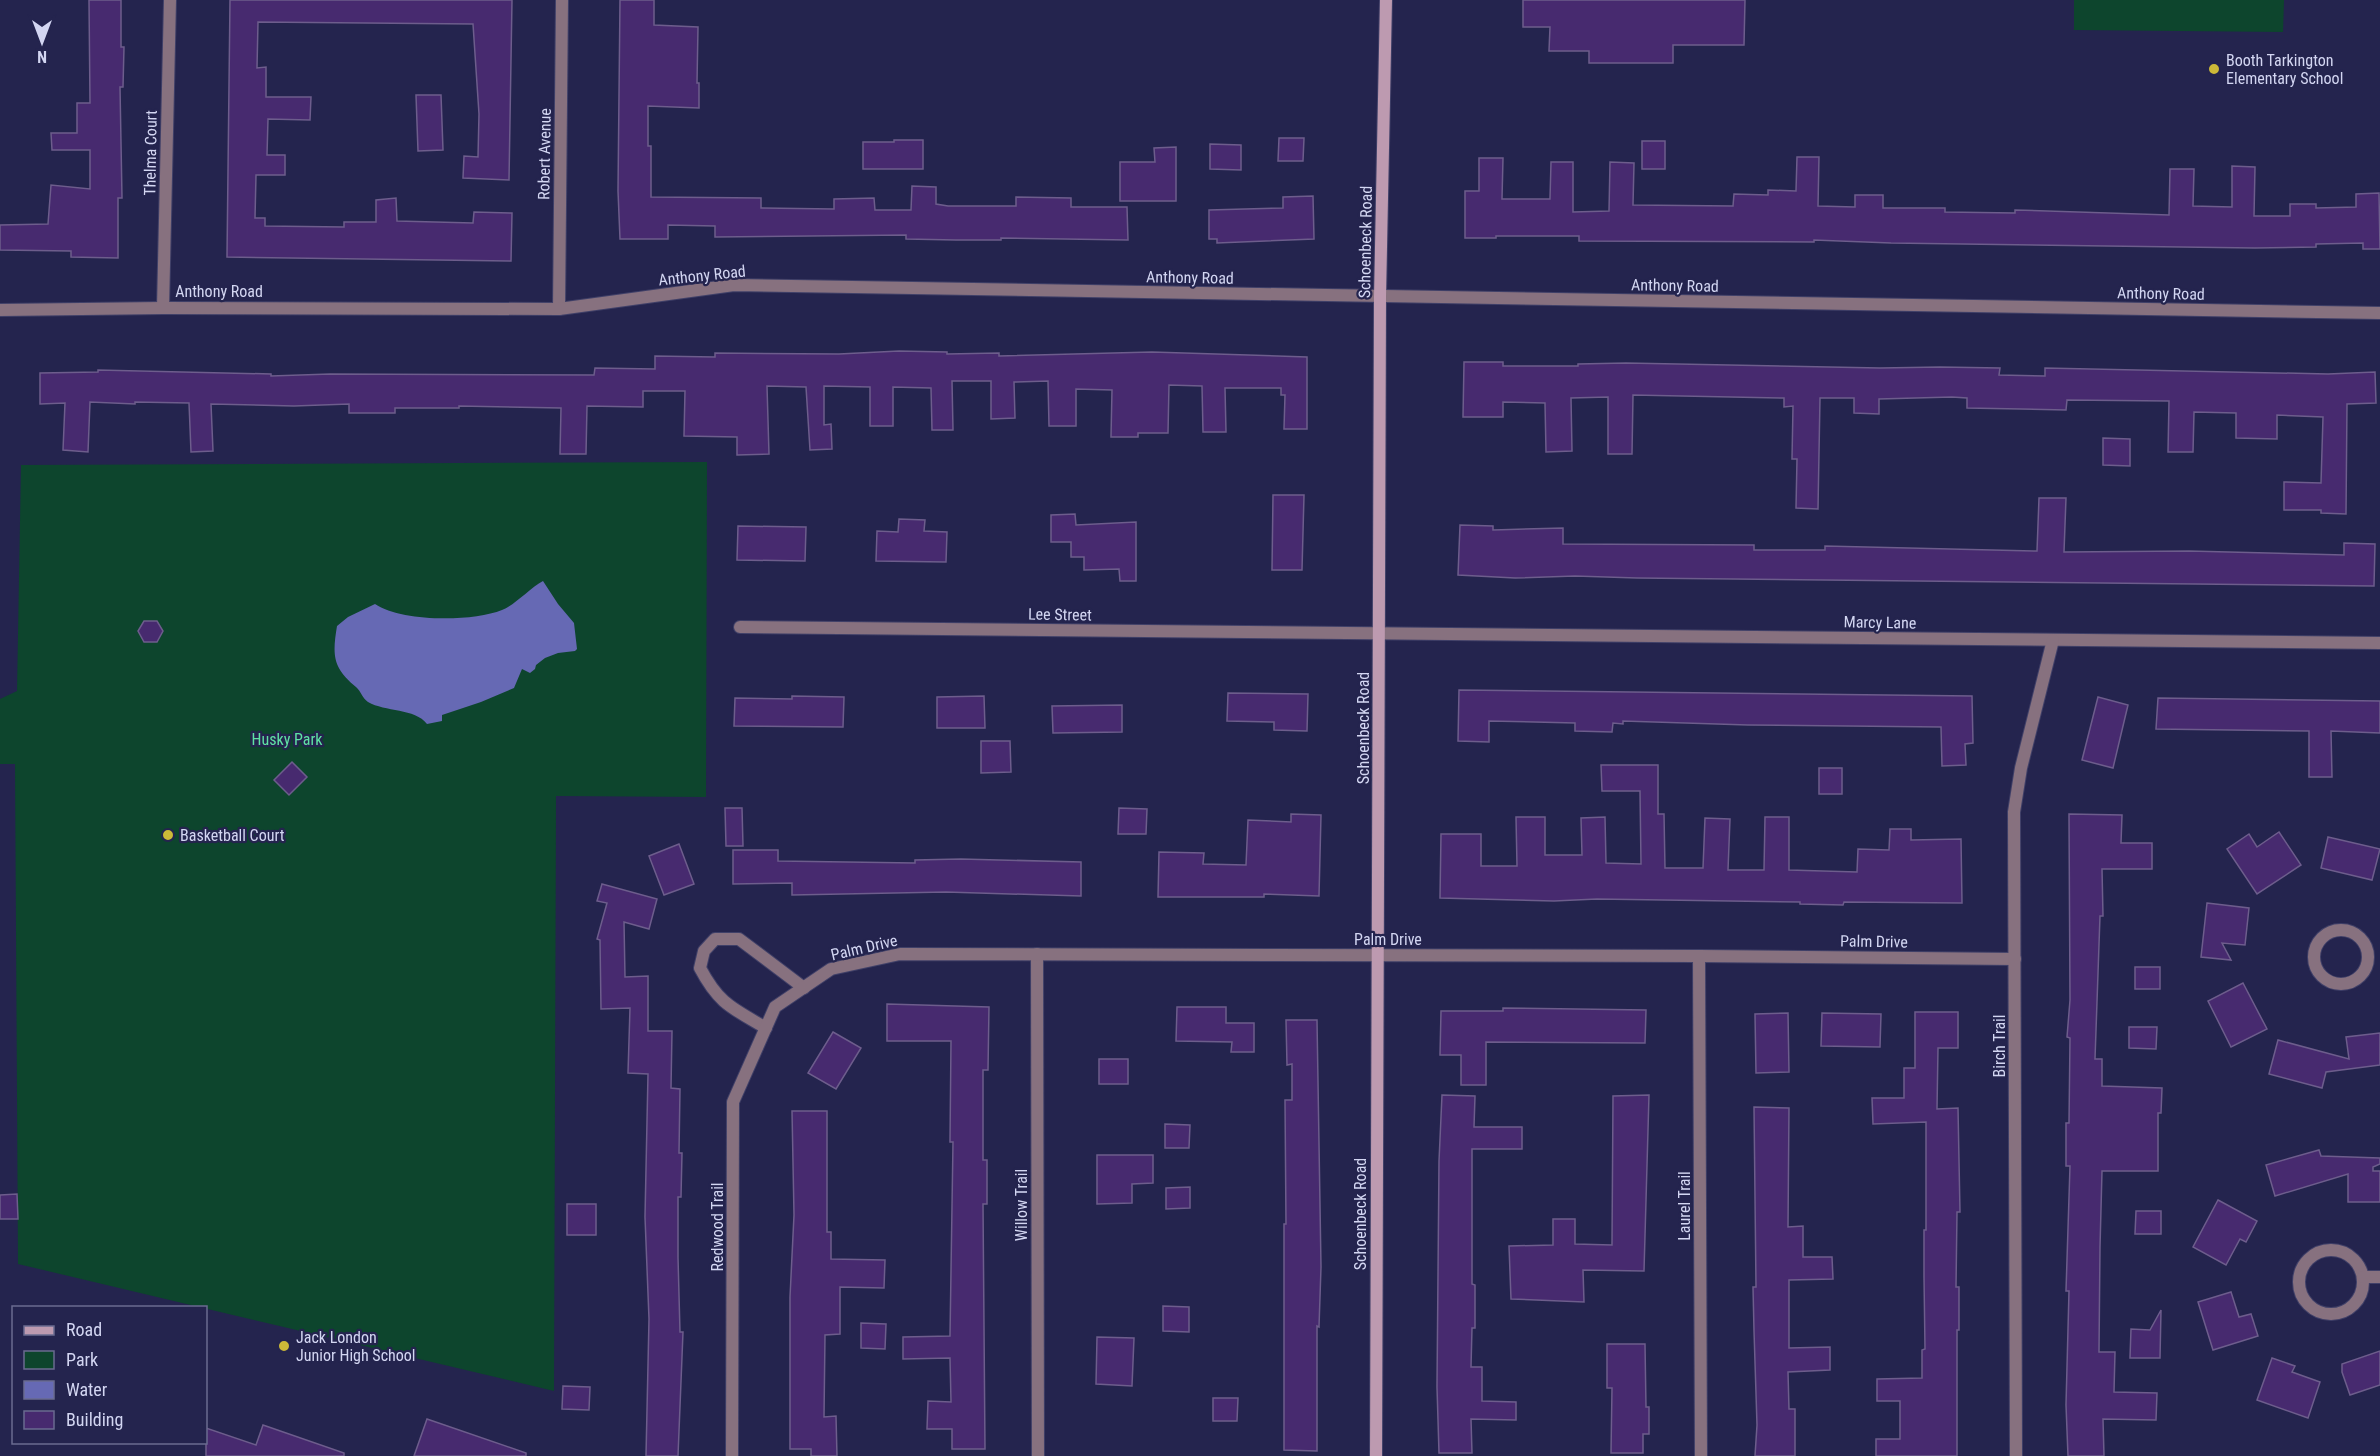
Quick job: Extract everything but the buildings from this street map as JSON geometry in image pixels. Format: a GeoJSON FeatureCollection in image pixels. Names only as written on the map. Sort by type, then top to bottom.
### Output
{"type":"FeatureCollection","features":[{"type":"Feature","properties":{"kind":"main road","name":"Schoenbeck Road"},"geometry":{"type":"LineString","coordinates":[[1377,1456],[1380,297],[1386,0]]}},
{"type":"Feature","properties":{"kind":"street","name":"Thelma Court"},"geometry":{"type":"LineString","coordinates":[[163,308],[170,0]]}},
{"type":"Feature","properties":{"kind":"street","name":"Robert Avenue"},"geometry":{"type":"LineString","coordinates":[[559,309],[562,0]]}},
{"type":"Feature","properties":{"kind":"street","name":"Anthony Road"},"geometry":{"type":"LineString","coordinates":[[0,310],[559,309],[734,285],[2380,313]]}},
{"type":"Feature","properties":{"kind":"street","name":"Lee Street"},"geometry":{"type":"LineString","coordinates":[[740,627],[1380,633]]}},
{"type":"Feature","properties":{"kind":"street","name":"Marcy Lane"},"geometry":{"type":"LineString","coordinates":[[1380,633],[2380,643]]}},
{"type":"Feature","properties":{"kind":"street","name":"Birch Trail"},"geometry":{"type":"LineString","coordinates":[[2016,1456],[2014,812],[2021,768],[2053,640]]}},
{"type":"Feature","properties":{"kind":"street"},"geometry":{"type":"LineString","coordinates":[[2347,931],[2362,940],[2374,957],[2357,979],[2340,984],[2331,982],[2318,971],[2315,954],[2322,938],[2329,933],[2347,931]]}},
{"type":"Feature","properties":{"kind":"street"},"geometry":{"type":"LineString","coordinates":[[766,1028],[723,1003],[708,983],[700,968],[704,951],[715,939],[739,939],[804,988]]}},
{"type":"Feature","properties":{"kind":"street","name":"Palm Drive"},"geometry":{"type":"LineString","coordinates":[[775,1007],[831,969],[900,954],[2015,959]]}},
{"type":"Feature","properties":{"kind":"street","name":"Willow Trail"},"geometry":{"type":"LineString","coordinates":[[1037,954],[1038,1456]]}},
{"type":"Feature","properties":{"kind":"street","name":"Laurel Trail"},"geometry":{"type":"LineString","coordinates":[[1699,956],[1701,1456]]}},
{"type":"Feature","properties":{"kind":"street","name":"Redwood Trail"},"geometry":{"type":"LineString","coordinates":[[732,1456],[734,1102],[775,1007]]}},
{"type":"Feature","properties":{"kind":"street"},"geometry":{"type":"LineString","coordinates":[[2331,1250],[2352,1257],[2363,1277],[2361,1295],[2354,1304],[2343,1312],[2331,1314],[2317,1311],[2307,1304],[2301,1293],[2299,1282],[2302,1269],[2308,1260],[2320,1252],[2331,1250]]}},
{"type":"Feature","properties":{"kind":"street"},"geometry":{"type":"LineString","coordinates":[[2363,1277],[2380,1277]]}},
{"type":"Feature","properties":{"kind":"green space"},"geometry":{"type":"Polygon","coordinates":[[[2074,0],[2284,0],[2283,32],[2074,30],[2074,0]]]}},
{"type":"Feature","properties":{"kind":"green space","name":"Husky Park"},"geometry":{"type":"Polygon","coordinates":[[[707,462],[706,797],[556,796],[554,1391],[207,1309],[207,1306],[195,1306],[18,1264],[15,764],[0,764],[0,699],[17,691],[21,465],[707,462]]]}},
{"type":"Feature","properties":{"kind":"water"},"geometry":{"type":"Polygon","coordinates":[[[543,581],[574,623],[577,649],[545,658],[530,673],[522,669],[514,688],[442,715],[442,721],[427,724],[415,715],[368,702],[343,674],[336,661],[337,626],[348,617],[375,604],[387,610],[419,617],[473,617],[507,608],[543,581]]]}},
{"type":"Feature","properties":{"kind":"place","name":"Booth Tarkington Elementary School"},"geometry":{"type":"Point","coordinates":[2214,69]}},
{"type":"Feature","properties":{"kind":"place","name":"Basketball Court"},"geometry":{"type":"Point","coordinates":[168,835]}},
{"type":"Feature","properties":{"kind":"place","name":"Jack London Junior High School"},"geometry":{"type":"Point","coordinates":[284,1346]}}]}
